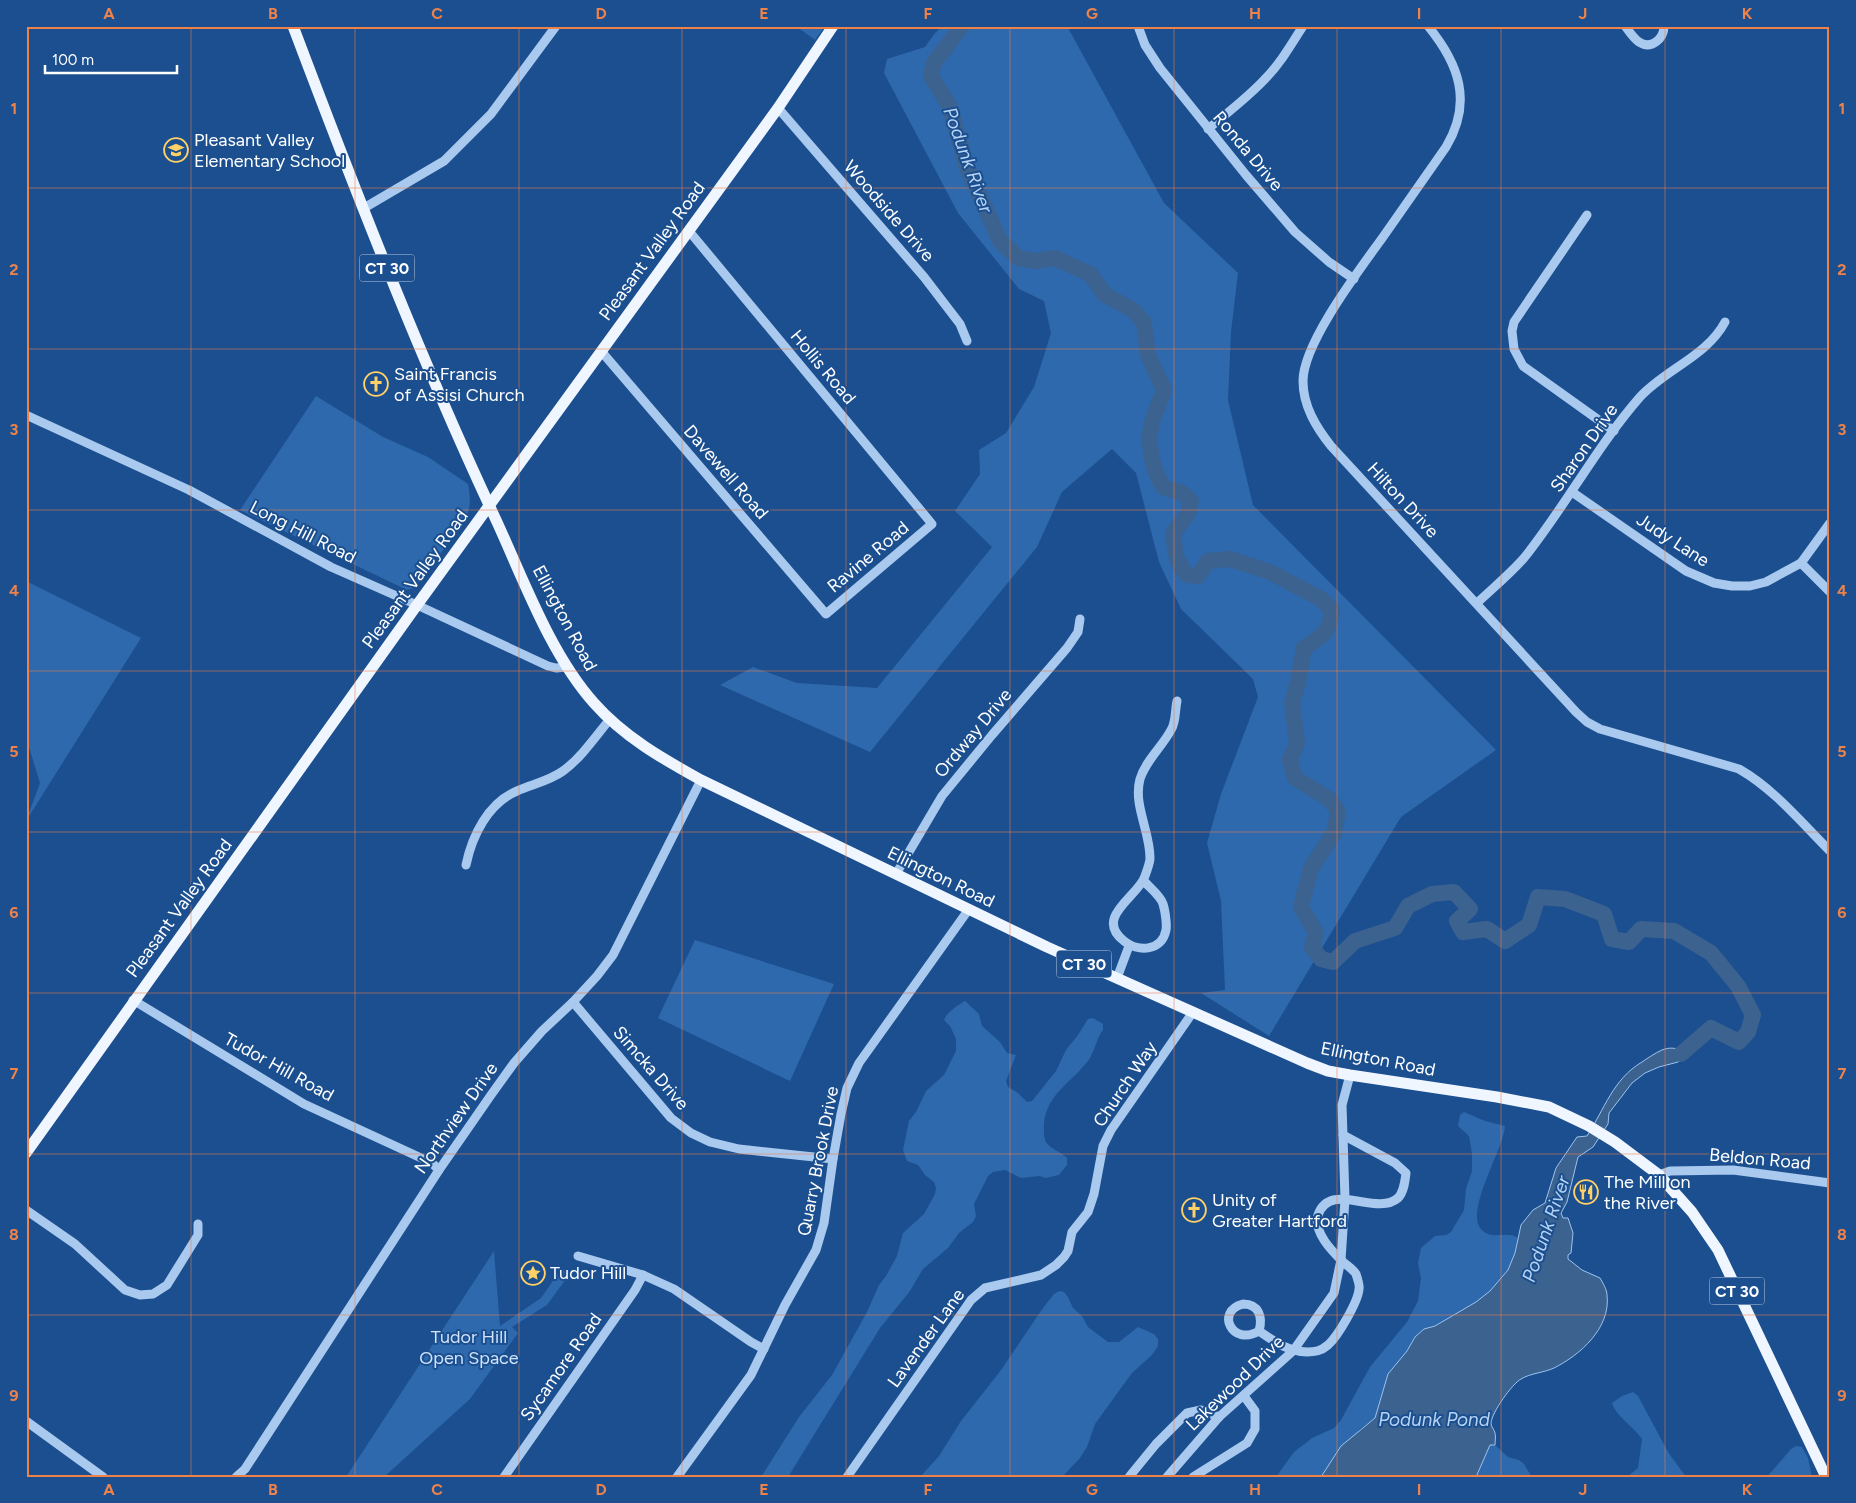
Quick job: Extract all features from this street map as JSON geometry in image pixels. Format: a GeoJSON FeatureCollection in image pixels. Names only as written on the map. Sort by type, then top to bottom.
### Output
{"type":"FeatureCollection","features":[{"type":"Feature","properties":{"kind":"main road","name":"Ellington Road"},"geometry":{"type":"LineString","coordinates":[[293,26],[417,345],[489,506],[544,623],[567,667],[593,702],[610,719],[633,738],[701,780],[1047,947],[1307,1063],[1328,1071],[1350,1075],[1533,1103],[1566,1114],[1590,1126],[1659,1175],[1692,1212],[1718,1250],[1826,1477]]}},
{"type":"Feature","properties":{"kind":"main road","name":"Pleasant Valley Road"},"geometry":{"type":"LineString","coordinates":[[26,1153],[133,1000],[417,604],[778,108],[833,26]]}},
{"type":"Feature","properties":{"kind":"street"},"geometry":{"type":"LineString","coordinates":[[364,208],[444,161],[490,114],[556,26]]}},
{"type":"Feature","properties":{"kind":"street","name":"Ronda Drive"},"geometry":{"type":"LineString","coordinates":[[1138,26],[1144,45],[1160,68],[1208,129],[1295,232],[1329,262],[1354,279]]}},
{"type":"Feature","properties":{"kind":"street"},"geometry":{"type":"LineString","coordinates":[[1208,129],[1265,80],[1282,59],[1303,26]]}},
{"type":"Feature","properties":{"kind":"street","name":"Hilton Drive"},"geometry":{"type":"LineString","coordinates":[[1428,26],[1447,52],[1459,81],[1461,98],[1457,124],[1446,147],[1354,279],[1311,349],[1305,366],[1303,381],[1307,405],[1319,431],[1587,722],[1616,734],[1739,769],[1755,778],[1769,790],[1830,851]]}},
{"type":"Feature","properties":{"kind":"street"},"geometry":{"type":"LineString","coordinates":[[1625,26],[1637,41],[1647,45],[1661,38],[1664,26]]}},
{"type":"Feature","properties":{"kind":"street","name":"Woodside Drive"},"geometry":{"type":"LineString","coordinates":[[778,108],[924,277],[960,324],[967,341]]}},
{"type":"Feature","properties":{"kind":"street"},"geometry":{"type":"LineString","coordinates":[[1587,215],[1514,322],[1512,331],[1514,349],[1516,357],[1523,366],[1614,431]]}},
{"type":"Feature","properties":{"kind":"street","name":"Hollis Road"},"geometry":{"type":"LineString","coordinates":[[689,231],[932,524]]}},
{"type":"Feature","properties":{"kind":"street","name":"Sharon Drive"},"geometry":{"type":"LineString","coordinates":[[1477,603],[1522,560],[1614,431],[1641,397],[1652,386],[1710,343],[1720,333],[1725,322]]}},
{"type":"Feature","properties":{"kind":"street","name":"Davewell Road"},"geometry":{"type":"LineString","coordinates":[[601,351],[826,614]]}},
{"type":"Feature","properties":{"kind":"street","name":"Long Hill Road"},"geometry":{"type":"LineString","coordinates":[[26,415],[189,490],[323,563],[417,604],[548,666],[556,668],[567,667]]}},
{"type":"Feature","properties":{"kind":"street","name":"Judy Lane"},"geometry":{"type":"LineString","coordinates":[[1572,492],[1686,571],[1714,583],[1750,586],[1766,582],[1801,563],[1830,523]]}},
{"type":"Feature","properties":{"kind":"street","name":"Ravine Road"},"geometry":{"type":"LineString","coordinates":[[826,614],[932,524]]}},
{"type":"Feature","properties":{"kind":"street"},"geometry":{"type":"LineString","coordinates":[[1801,563],[1830,592]]}},
{"type":"Feature","properties":{"kind":"street","name":"Ordway Drive"},"geometry":{"type":"LineString","coordinates":[[896,874],[942,796],[1067,648],[1078,632],[1080,619]]}},
{"type":"Feature","properties":{"kind":"street"},"geometry":{"type":"LineString","coordinates":[[1144,881],[1163,902],[1166,930],[1161,941],[1153,947],[1142,949],[1129,946],[1117,936],[1113,924],[1120,906],[1144,881],[1150,859],[1148,838],[1140,811],[1140,779],[1147,763],[1172,729],[1177,701]]}},
{"type":"Feature","properties":{"kind":"street"},"geometry":{"type":"LineString","coordinates":[[466,865],[476,833],[500,802],[511,794],[547,780],[567,768],[610,719]]}},
{"type":"Feature","properties":{"kind":"street","name":"Northview Drive"},"geometry":{"type":"LineString","coordinates":[[236,1477],[245,1469],[439,1170],[514,1063],[542,1031],[597,976],[613,955],[701,780]]}},
{"type":"Feature","properties":{"kind":"street","name":"Quarry Brook Drive"},"geometry":{"type":"LineString","coordinates":[[677,1477],[751,1375],[785,1305],[816,1250],[824,1223],[832,1159],[847,1088],[858,1063],[968,908]]}},
{"type":"Feature","properties":{"kind":"street"},"geometry":{"type":"LineString","coordinates":[[1117,978],[1129,946]]}},
{"type":"Feature","properties":{"kind":"street","name":"Tudor Hill Road"},"geometry":{"type":"LineString","coordinates":[[133,1000],[304,1104],[432,1163],[439,1170]]}},
{"type":"Feature","properties":{"kind":"street","name":"Simcka Drive"},"geometry":{"type":"LineString","coordinates":[[573,1002],[672,1118],[691,1133],[710,1142],[738,1149],[832,1159]]}},
{"type":"Feature","properties":{"kind":"street","name":"Church Way"},"geometry":{"type":"LineString","coordinates":[[1072,1232],[1088,1212],[1094,1194],[1103,1146],[1111,1130],[1193,1012]]}},
{"type":"Feature","properties":{"kind":"street","name":"Lakewood Drive"},"geometry":{"type":"LineString","coordinates":[[1173,1475],[1219,1417],[1293,1351],[1334,1293],[1341,1260],[1345,1199],[1342,1105],[1350,1075]]}},
{"type":"Feature","properties":{"kind":"street"},"geometry":{"type":"LineString","coordinates":[[1259,1330],[1281,1346],[1293,1351],[1316,1352],[1327,1345],[1345,1324],[1360,1289],[1356,1275],[1341,1260],[1318,1228],[1318,1216],[1324,1206],[1334,1200],[1345,1199],[1374,1204],[1387,1204],[1398,1198],[1404,1188],[1406,1173],[1395,1163],[1343,1135]]}},
{"type":"Feature","properties":{"kind":"street","name":"Beldon Road"},"geometry":{"type":"LineString","coordinates":[[1659,1175],[1670,1170],[1733,1170],[1830,1182]]}},
{"type":"Feature","properties":{"kind":"street"},"geometry":{"type":"LineString","coordinates":[[26,1210],[75,1244],[125,1290],[140,1295],[153,1294],[167,1285],[198,1235],[198,1224]]}},
{"type":"Feature","properties":{"kind":"street","name":"Lavender Lane"},"geometry":{"type":"LineString","coordinates":[[847,1477],[971,1300],[985,1288],[1041,1275],[1056,1265],[1068,1251],[1072,1232]]}},
{"type":"Feature","properties":{"kind":"street"},"geometry":{"type":"LineString","coordinates":[[578,1256],[642,1275],[674,1289],[764,1349]]}},
{"type":"Feature","properties":{"kind":"street","name":"Sycamore Road"},"geometry":{"type":"LineString","coordinates":[[504,1477],[635,1290],[642,1275]]}},
{"type":"Feature","properties":{"kind":"street"},"geometry":{"type":"LineString","coordinates":[[1193,1477],[1247,1443],[1255,1429],[1255,1411],[1244,1396]]}},
{"type":"Feature","properties":{"kind":"street"},"geometry":{"type":"LineString","coordinates":[[1128,1477],[1156,1444],[1187,1413],[1201,1410],[1219,1417]]}},
{"type":"Feature","properties":{"kind":"street"},"geometry":{"type":"LineString","coordinates":[[26,1421],[102,1477]]}},
{"type":"Feature","properties":{"kind":"green space"},"geometry":{"type":"Polygon","coordinates":[[[796,26],[825,26],[815,40],[796,26]]]}},
{"type":"Feature","properties":{"kind":"green space"},"geometry":{"type":"Polygon","coordinates":[[[943,26],[1067,26],[1164,203],[1238,273],[1231,332],[1228,400],[1253,505],[1496,750],[1401,817],[1269,1036],[1201,993],[1225,990],[1221,901],[1207,843],[1221,794],[1258,697],[1253,679],[1181,609],[1159,562],[1136,473],[1112,449],[1062,492],[1037,547],[870,752],[720,685],[753,667],[797,683],[877,688],[992,547],[955,511],[980,474],[979,450],[1006,433],[1034,387],[1051,333],[1044,301],[1019,289],[958,213],[884,73],[887,59],[925,47],[935,33],[943,26]]]}},
{"type":"Feature","properties":{"kind":"green space"},"geometry":{"type":"Polygon","coordinates":[[[316,396],[383,437],[428,457],[468,484],[470,504],[463,524],[414,588],[407,590],[240,510],[316,396]]]}},
{"type":"Feature","properties":{"kind":"green space"},"geometry":{"type":"Polygon","coordinates":[[[26,581],[141,638],[26,821],[40,783],[26,742],[26,581]]]}},
{"type":"Feature","properties":{"kind":"green space"},"geometry":{"type":"Polygon","coordinates":[[[695,940],[834,984],[790,1081],[658,1018],[695,940]]]}},
{"type":"Feature","properties":{"kind":"green space"},"geometry":{"type":"Polygon","coordinates":[[[965,1001],[979,1014],[982,1026],[1000,1042],[1007,1053],[1016,1055],[1006,1081],[1008,1087],[1027,1102],[1032,1101],[1056,1071],[1066,1050],[1088,1019],[1093,1018],[1103,1024],[1103,1030],[1088,1061],[1052,1100],[1045,1119],[1044,1135],[1046,1142],[1067,1158],[1067,1165],[1059,1175],[1046,1178],[1039,1176],[1021,1178],[1005,1170],[993,1172],[988,1176],[974,1204],[976,1216],[973,1222],[959,1233],[948,1248],[923,1269],[910,1291],[880,1328],[788,1477],[761,1477],[799,1417],[832,1375],[867,1312],[879,1285],[897,1256],[903,1233],[924,1214],[935,1194],[934,1182],[925,1175],[918,1165],[907,1161],[903,1150],[909,1121],[916,1112],[926,1091],[944,1075],[956,1051],[956,1039],[950,1026],[944,1020],[945,1017],[965,1001]]]}},
{"type":"Feature","properties":{"kind":"green space"},"geometry":{"type":"Polygon","coordinates":[[[1464,1112],[1485,1121],[1505,1126],[1481,1196],[1477,1210],[1477,1222],[1482,1230],[1491,1235],[1509,1235],[1518,1238],[1515,1253],[1508,1270],[1490,1291],[1476,1302],[1435,1326],[1424,1329],[1415,1337],[1407,1351],[1388,1374],[1375,1418],[1360,1429],[1321,1477],[1276,1477],[1294,1452],[1312,1438],[1334,1428],[1341,1420],[1370,1367],[1407,1322],[1418,1301],[1421,1278],[1418,1263],[1421,1248],[1435,1236],[1446,1235],[1451,1232],[1464,1210],[1466,1189],[1472,1171],[1472,1154],[1469,1136],[1458,1126],[1460,1115],[1464,1112]]]}},
{"type":"Feature","properties":{"kind":"green space","name":"Tudor Hill Open Space"},"geometry":{"type":"Polygon","coordinates":[[[494,1251],[500,1326],[541,1298],[562,1268],[569,1275],[547,1305],[512,1327],[518,1333],[470,1399],[384,1477],[346,1477],[494,1251]]]}},
{"type":"Feature","properties":{"kind":"green space"},"geometry":{"type":"Polygon","coordinates":[[[1059,1291],[1064,1292],[1073,1308],[1082,1316],[1088,1327],[1108,1342],[1119,1342],[1138,1327],[1154,1334],[1158,1339],[1158,1346],[1152,1355],[1132,1373],[1095,1424],[1087,1447],[1080,1458],[1062,1477],[920,1477],[939,1456],[961,1421],[1001,1370],[1043,1308],[1054,1294],[1059,1291]]]}},
{"type":"Feature","properties":{"kind":"green space"},"geometry":{"type":"Polygon","coordinates":[[[1633,1392],[1638,1396],[1668,1452],[1686,1477],[1627,1477],[1638,1468],[1642,1439],[1617,1412],[1612,1403],[1622,1396],[1633,1392]]]}},
{"type":"Feature","properties":{"kind":"green space"},"geometry":{"type":"Polygon","coordinates":[[[1490,1445],[1495,1445],[1508,1457],[1519,1460],[1524,1464],[1530,1474],[1529,1477],[1476,1477],[1490,1445]]]}},
{"type":"Feature","properties":{"kind":"green space"},"geometry":{"type":"Polygon","coordinates":[[[1796,1446],[1802,1447],[1808,1458],[1812,1477],[1767,1477],[1791,1449],[1796,1446]]]}},
{"type":"Feature","properties":{"kind":"water","name":"Podunk Pond"},"geometry":{"type":"Polygon","coordinates":[[[1693,1039],[1697,1043],[1692,1051],[1678,1062],[1645,1073],[1632,1083],[1609,1113],[1608,1124],[1593,1147],[1578,1157],[1567,1202],[1561,1213],[1563,1218],[1568,1218],[1573,1233],[1571,1253],[1568,1255],[1568,1259],[1582,1270],[1600,1278],[1605,1286],[1607,1307],[1604,1318],[1592,1339],[1574,1356],[1554,1368],[1521,1379],[1508,1392],[1492,1418],[1491,1426],[1495,1432],[1495,1445],[1490,1445],[1476,1477],[1321,1477],[1341,1446],[1375,1418],[1388,1374],[1407,1351],[1415,1337],[1424,1329],[1435,1326],[1476,1302],[1490,1291],[1508,1270],[1515,1253],[1521,1225],[1533,1210],[1545,1203],[1556,1168],[1577,1137],[1587,1136],[1616,1086],[1632,1069],[1657,1053],[1662,1050],[1683,1047],[1693,1039]]]}},
{"type":"Feature","properties":{"kind":"waterway","name":"Podunk River"},"geometry":{"type":"LineString","coordinates":[[962,26],[934,63],[931,76],[950,107],[966,165],[1000,241],[1018,258],[1035,261],[1055,258],[1090,274],[1105,295],[1133,310],[1144,323],[1148,355],[1164,390],[1150,431],[1151,456],[1163,487],[1182,493],[1191,501],[1188,514],[1174,532],[1176,555],[1183,570],[1187,575],[1198,576],[1208,561],[1230,559],[1270,572],[1321,599],[1332,610],[1327,629],[1304,648],[1292,703],[1297,743],[1290,760],[1295,778],[1329,799],[1338,811],[1334,833],[1311,868],[1301,907],[1316,933],[1312,947],[1321,959],[1333,962],[1355,941],[1395,928],[1408,906],[1432,894],[1454,892],[1470,909],[1457,921],[1463,932],[1487,929],[1505,941],[1529,925],[1538,897],[1565,899],[1604,914],[1612,939],[1629,942],[1641,929],[1674,931],[1711,953],[1738,986],[1753,1015],[1748,1032],[1739,1042],[1711,1028],[1681,1054]]}},
{"type":"Feature","properties":{"kind":"place","name":"Pleasant Valley Elementary School"},"geometry":{"type":"Point","coordinates":[176,150]}},
{"type":"Feature","properties":{"kind":"place","name":"Saint Francis of Assisi Church"},"geometry":{"type":"Point","coordinates":[376,384]}},
{"type":"Feature","properties":{"kind":"place","name":"The Mill on the River"},"geometry":{"type":"Point","coordinates":[1586,1192]}},
{"type":"Feature","properties":{"kind":"place","name":"Unity of Greater Hartford"},"geometry":{"type":"Point","coordinates":[1194,1210]}},
{"type":"Feature","properties":{"kind":"place","name":"Tudor Hill"},"geometry":{"type":"Point","coordinates":[533,1273]}}]}
